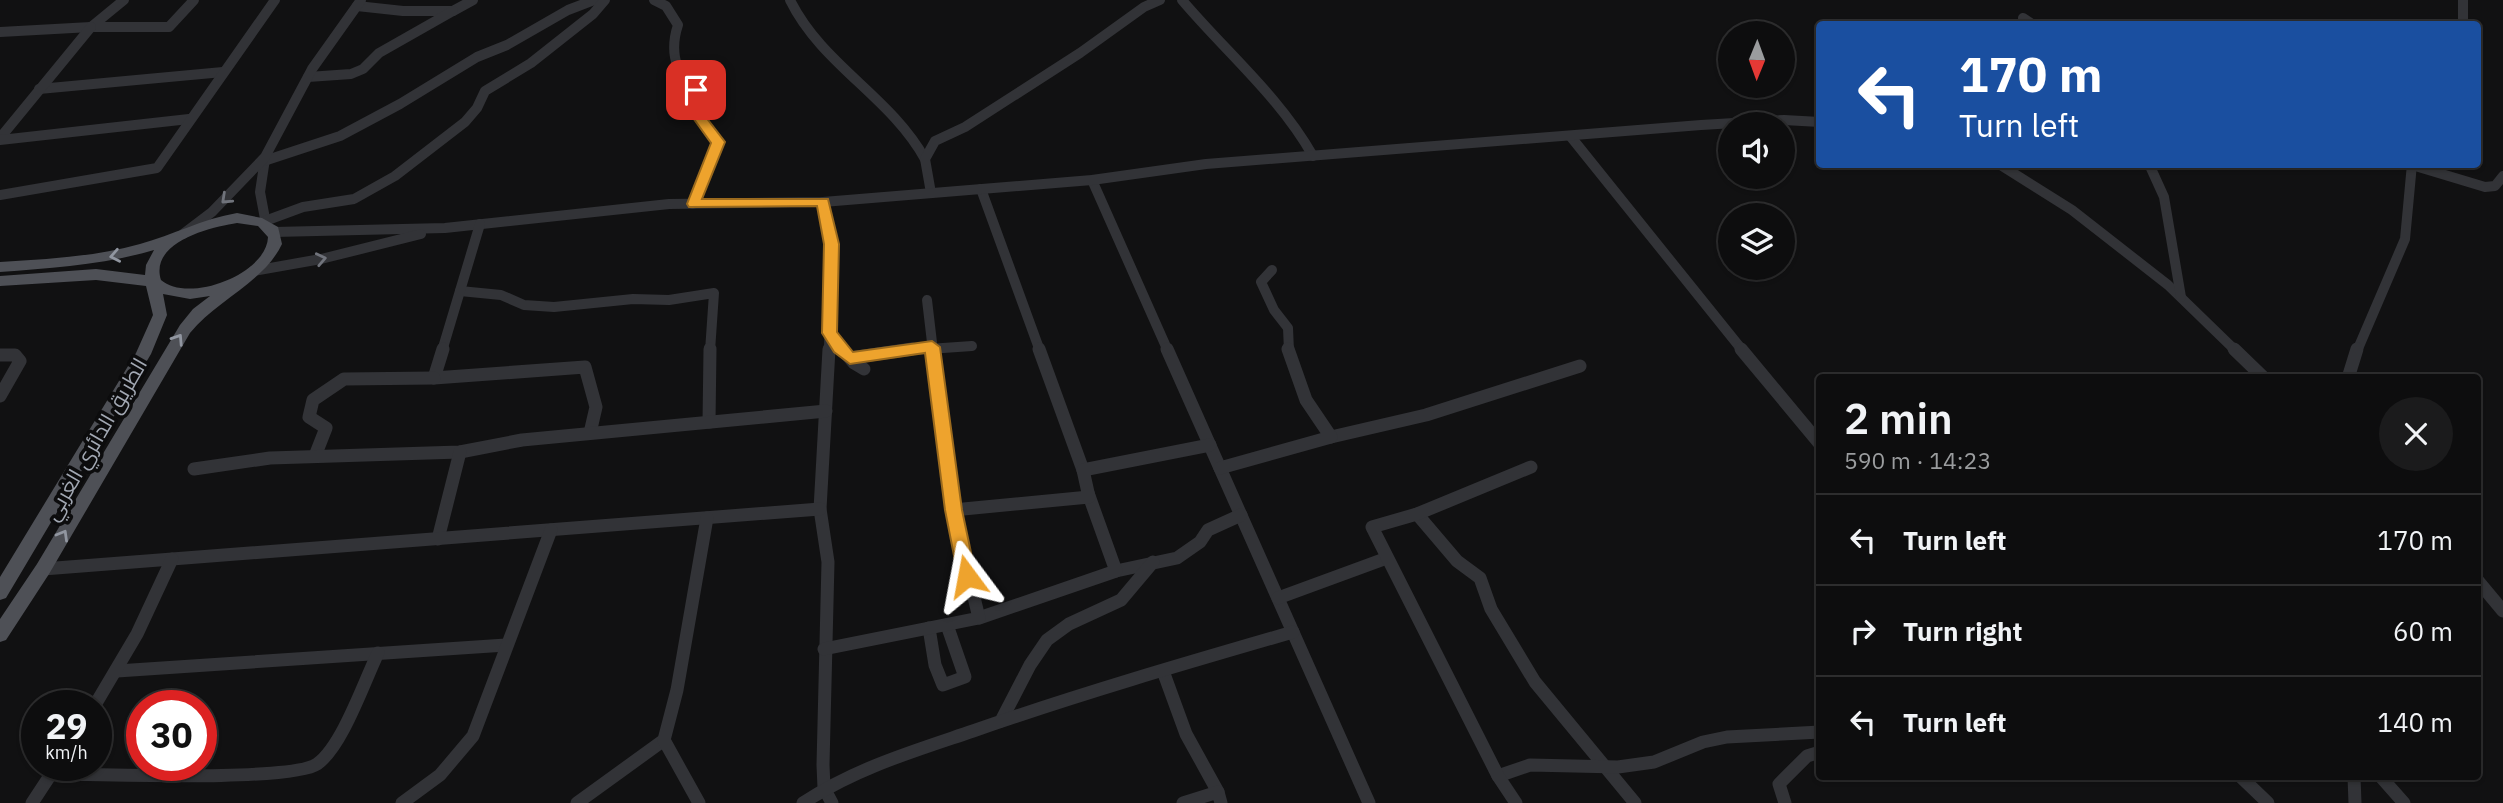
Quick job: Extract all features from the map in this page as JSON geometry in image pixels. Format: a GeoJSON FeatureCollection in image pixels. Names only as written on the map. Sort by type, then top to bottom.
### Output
{"type":"FeatureCollection","features":[{"type":"Feature","properties":{"kind":"main road"},"geometry":{"type":"LineString","coordinates":[[0,267],[99,259],[127,254],[199,226],[237,218],[254,219],[268,225]]}},
{"type":"Feature","properties":{"kind":"main road","name":"الطريق الدائري الغربي"},"geometry":{"type":"LineString","coordinates":[[0,634],[43,569],[185,329],[198,313],[270,255],[275,243],[268,225]]}},
{"type":"Feature","properties":{"kind":"main road"},"geometry":{"type":"LineString","coordinates":[[153,282],[151,272],[155,259],[180,235]]}},
{"type":"Feature","properties":{"kind":"main road"},"geometry":{"type":"LineString","coordinates":[[0,281],[116,275],[153,282],[172,292],[200,293],[248,274]]}},
{"type":"Feature","properties":{"kind":"main road","name":"الطريق الدائري الغربي"},"geometry":{"type":"LineString","coordinates":[[1,589],[149,343],[160,315],[153,282]]}},
{"type":"Feature","properties":{"kind":"street"},"geometry":{"type":"LineString","coordinates":[[0,139],[91,27],[124,0]]}},
{"type":"Feature","properties":{"kind":"street"},"geometry":{"type":"LineString","coordinates":[[0,32],[91,27],[169,27],[194,0]]}},
{"type":"Feature","properties":{"kind":"street"},"geometry":{"type":"LineString","coordinates":[[0,195],[157,168],[275,0]]}},
{"type":"Feature","properties":{"kind":"street"},"geometry":{"type":"LineString","coordinates":[[308,77],[351,74],[363,69],[400,40],[473,0]]}},
{"type":"Feature","properties":{"kind":"street"},"geometry":{"type":"LineString","coordinates":[[268,225],[303,207],[354,199],[395,176],[465,122],[477,108],[485,91],[531,63],[566,33],[593,15],[606,0]]}},
{"type":"Feature","properties":{"kind":"street"},"geometry":{"type":"LineString","coordinates":[[654,0],[666,6],[678,25],[671,44],[673,58],[687,88],[696,90],[692,108],[718,142],[694,204]]}},
{"type":"Feature","properties":{"kind":"street"},"geometry":{"type":"LineString","coordinates":[[790,0],[818,44],[916,139],[925,159],[931,193]]}},
{"type":"Feature","properties":{"kind":"street"},"geometry":{"type":"LineString","coordinates":[[925,159],[935,141],[965,127],[1144,7],[1160,0]]}},
{"type":"Feature","properties":{"kind":"street"},"geometry":{"type":"LineString","coordinates":[[1182,0],[1205,29],[1279,104],[1302,133],[1313,156]]}},
{"type":"Feature","properties":{"kind":"street"},"geometry":{"type":"LineString","coordinates":[[2463,0],[2463,21]]}},
{"type":"Feature","properties":{"kind":"street"},"geometry":{"type":"LineString","coordinates":[[265,159],[340,136],[400,104],[477,57],[507,45],[585,1]]}},
{"type":"Feature","properties":{"kind":"street"},"geometry":{"type":"LineString","coordinates":[[180,235],[212,212],[265,159],[308,77],[359,3],[403,11],[453,11]]}},
{"type":"Feature","properties":{"kind":"street"},"geometry":{"type":"LineString","coordinates":[[39,89],[223,72]]}},
{"type":"Feature","properties":{"kind":"street"},"geometry":{"type":"LineString","coordinates":[[0,139],[189,120]]}},
{"type":"Feature","properties":{"kind":"street"},"geometry":{"type":"LineString","coordinates":[[268,225],[445,228],[669,204],[823,202],[1092,180],[1206,163],[1729,123],[1784,120],[1816,122]]}},
{"type":"Feature","properties":{"kind":"street"},"geometry":{"type":"LineString","coordinates":[[1571,137],[1656,246],[1816,439]]}},
{"type":"Feature","properties":{"kind":"street"},"geometry":{"type":"LineString","coordinates":[[265,159],[259,205],[268,225]]}},
{"type":"Feature","properties":{"kind":"street"},"geometry":{"type":"LineString","coordinates":[[2005,168],[2072,210],[2181,297],[2260,374]]}},
{"type":"Feature","properties":{"kind":"street"},"geometry":{"type":"LineString","coordinates":[[2151,168],[2164,197],[2181,297]]}},
{"type":"Feature","properties":{"kind":"street"},"geometry":{"type":"LineString","coordinates":[[2349,374],[2360,340],[2404,239],[2412,168]]}},
{"type":"Feature","properties":{"kind":"street"},"geometry":{"type":"LineString","coordinates":[[2422,168],[2485,187],[2495,186],[2503,176]]}},
{"type":"Feature","properties":{"kind":"street"},"geometry":{"type":"LineString","coordinates":[[1092,180],[1369,803]]}},
{"type":"Feature","properties":{"kind":"street"},"geometry":{"type":"LineString","coordinates":[[981,189],[1083,470],[1088,493],[1116,570]]}},
{"type":"Feature","properties":{"kind":"street"},"geometry":{"type":"LineString","coordinates":[[823,202],[831,244],[820,509],[828,562],[824,649],[824,788],[832,803]]}},
{"type":"Feature","properties":{"kind":"street"},"geometry":{"type":"LineString","coordinates":[[434,378],[480,224]]}},
{"type":"Feature","properties":{"kind":"street"},"geometry":{"type":"LineString","coordinates":[[248,274],[445,228]]}},
{"type":"Feature","properties":{"kind":"street"},"geometry":{"type":"LineString","coordinates":[[1272,270],[1261,282],[1274,310],[1288,328],[1288,348],[1306,400],[1331,436]]}},
{"type":"Feature","properties":{"kind":"street"},"geometry":{"type":"LineString","coordinates":[[460,291],[501,295],[524,305],[554,307],[633,299],[669,300],[714,293],[709,322],[712,370],[709,422]]}},
{"type":"Feature","properties":{"kind":"street"},"geometry":{"type":"LineString","coordinates":[[926,300],[954,510],[979,618]]}},
{"type":"Feature","properties":{"kind":"street"},"geometry":{"type":"LineString","coordinates":[[829,333],[850,358],[864,369]]}},
{"type":"Feature","properties":{"kind":"street"},"geometry":{"type":"LineString","coordinates":[[850,358],[932,347],[972,346]]}},
{"type":"Feature","properties":{"kind":"street"},"geometry":{"type":"LineString","coordinates":[[0,355],[15,355],[20,361],[0,396]]}},
{"type":"Feature","properties":{"kind":"street"},"geometry":{"type":"LineString","coordinates":[[1220,468],[1331,436],[1360,432],[1453,407],[1580,366]]}},
{"type":"Feature","properties":{"kind":"street"},"geometry":{"type":"LineString","coordinates":[[315,456],[326,428],[309,417],[313,400],[344,379],[434,378],[585,367],[596,407],[590,433]]}},
{"type":"Feature","properties":{"kind":"street"},"geometry":{"type":"LineString","coordinates":[[194,469],[270,458],[460,452],[522,439],[826,411]]}},
{"type":"Feature","properties":{"kind":"street"},"geometry":{"type":"LineString","coordinates":[[1083,470],[1210,445]]}},
{"type":"Feature","properties":{"kind":"street"},"geometry":{"type":"LineString","coordinates":[[438,539],[460,452]]}},
{"type":"Feature","properties":{"kind":"street"},"geometry":{"type":"LineString","coordinates":[[1516,803],[1498,776],[1372,527],[1417,514],[1531,467]]}},
{"type":"Feature","properties":{"kind":"street"},"geometry":{"type":"LineString","coordinates":[[954,510],[1089,497],[1088,493]]}},
{"type":"Feature","properties":{"kind":"street"},"geometry":{"type":"LineString","coordinates":[[43,569],[820,509]]}},
{"type":"Feature","properties":{"kind":"street"},"geometry":{"type":"LineString","coordinates":[[1417,514],[1457,561],[1480,578],[1491,609],[1535,682],[1635,803]]}},
{"type":"Feature","properties":{"kind":"street"},"geometry":{"type":"LineString","coordinates":[[824,649],[979,618],[1116,570],[1177,558],[1200,542],[1208,530],[1241,515]]}},
{"type":"Feature","properties":{"kind":"street"},"geometry":{"type":"LineString","coordinates":[[577,803],[664,740],[677,690],[708,518]]}},
{"type":"Feature","properties":{"kind":"street"},"geometry":{"type":"LineString","coordinates":[[403,803],[440,775],[473,736],[551,530]]}},
{"type":"Feature","properties":{"kind":"street"},"geometry":{"type":"LineString","coordinates":[[1278,598],[1387,558]]}},
{"type":"Feature","properties":{"kind":"street"},"geometry":{"type":"LineString","coordinates":[[105,690],[157,596],[172,559]]}},
{"type":"Feature","properties":{"kind":"street"},"geometry":{"type":"LineString","coordinates":[[1001,721],[1030,664],[1047,640],[1069,624],[1121,600],[1153,562]]}},
{"type":"Feature","properties":{"kind":"street"},"geometry":{"type":"LineString","coordinates":[[2481,585],[2503,611]]}},
{"type":"Feature","properties":{"kind":"street"},"geometry":{"type":"LineString","coordinates":[[929,628],[931,655],[943,685],[948,685],[965,677],[947,625]]}},
{"type":"Feature","properties":{"kind":"street"},"geometry":{"type":"LineString","coordinates":[[803,803],[824,788],[881,763],[1001,721],[1293,632]]}},
{"type":"Feature","properties":{"kind":"street"},"geometry":{"type":"LineString","coordinates":[[117,671],[506,645]]}},
{"type":"Feature","properties":{"kind":"street"},"geometry":{"type":"LineString","coordinates":[[112,771],[267,774],[315,766],[333,750],[378,653]]}},
{"type":"Feature","properties":{"kind":"street"},"geometry":{"type":"LineString","coordinates":[[1163,671],[1186,734],[1220,798],[1183,803]]}},
{"type":"Feature","properties":{"kind":"street"},"geometry":{"type":"LineString","coordinates":[[1498,776],[1530,765],[1606,767],[1654,762],[1727,737],[1816,732]]}},
{"type":"Feature","properties":{"kind":"street"},"geometry":{"type":"LineString","coordinates":[[664,740],[699,803]]}},
{"type":"Feature","properties":{"kind":"street"},"geometry":{"type":"LineString","coordinates":[[1785,803],[1779,783],[1807,756],[1816,753]]}},
{"type":"Feature","properties":{"kind":"street"},"geometry":{"type":"LineString","coordinates":[[2244,780],[2268,803]]}},
{"type":"Feature","properties":{"kind":"street"},"geometry":{"type":"LineString","coordinates":[[2354,780],[2355,803]]}},
{"type":"Feature","properties":{"kind":"street"},"geometry":{"type":"LineString","coordinates":[[2384,780],[2404,803]]}},
{"type":"Feature","properties":{"kind":"street"},"geometry":{"type":"LineString","coordinates":[[32,803],[47,781]]}},
{"type":"Feature","properties":{"kind":"route"},"geometry":{"type":"LineString","coordinates":[[696,90],[692,108],[718,142],[694,204],[823,202],[831,244],[829,333],[839,348],[850,358],[932,347],[954,510],[967,576]]}}]}
